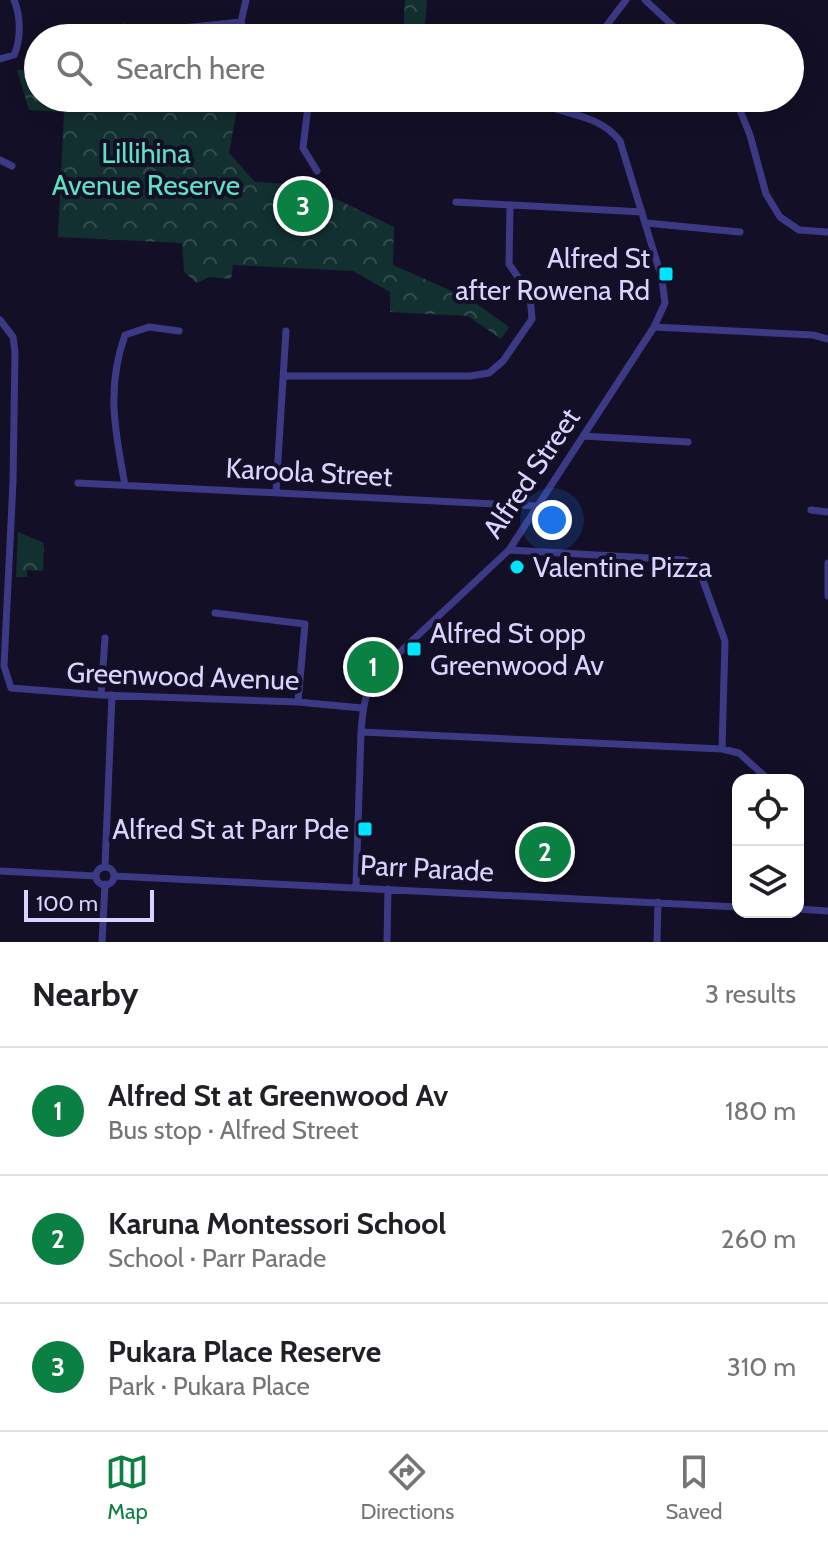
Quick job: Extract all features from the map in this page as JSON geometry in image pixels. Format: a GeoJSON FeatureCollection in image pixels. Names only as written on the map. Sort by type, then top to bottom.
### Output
{"type":"FeatureCollection","features":[{"type":"Feature","properties":{"kind":"street"},"geometry":{"type":"LineString","coordinates":[[0,59],[14,55],[17,47],[19,11],[14,0]]}},
{"type":"Feature","properties":{"kind":"street"},"geometry":{"type":"LineString","coordinates":[[221,24],[241,22],[246,0]]}},
{"type":"Feature","properties":{"kind":"street"},"geometry":{"type":"LineString","coordinates":[[608,24],[626,0]]}},
{"type":"Feature","properties":{"kind":"street"},"geometry":{"type":"LineString","coordinates":[[645,0],[671,24]]}},
{"type":"Feature","properties":{"kind":"street"},"geometry":{"type":"LineString","coordinates":[[307,112],[303,148],[317,171]]}},
{"type":"Feature","properties":{"kind":"street","name":"Alfred Street"},"geometry":{"type":"LineString","coordinates":[[356,886],[362,708],[367,689],[379,672],[509,550],[663,309],[665,296],[624,151],[616,136],[597,121],[575,112]]}},
{"type":"Feature","properties":{"kind":"street"},"geometry":{"type":"LineString","coordinates":[[741,112],[766,194],[780,217],[799,230],[828,232]]}},
{"type":"Feature","properties":{"kind":"street"},"geometry":{"type":"LineString","coordinates":[[0,160],[12,166]]}},
{"type":"Feature","properties":{"kind":"street"},"geometry":{"type":"LineString","coordinates":[[456,202],[642,212]]}},
{"type":"Feature","properties":{"kind":"street"},"geometry":{"type":"LineString","coordinates":[[284,376],[470,376],[489,373],[503,361],[532,319],[530,295],[509,264],[510,206]]}},
{"type":"Feature","properties":{"kind":"street"},"geometry":{"type":"LineString","coordinates":[[646,223],[740,232]]}},
{"type":"Feature","properties":{"kind":"street","name":"Greenwood Avenue"},"geometry":{"type":"LineString","coordinates":[[0,320],[13,337],[15,352],[13,482],[4,666],[11,688],[21,691],[298,702],[362,708]]}},
{"type":"Feature","properties":{"kind":"street"},"geometry":{"type":"LineString","coordinates":[[125,485],[114,434],[115,362],[125,335],[149,327],[179,331]]}},
{"type":"Feature","properties":{"kind":"street"},"geometry":{"type":"LineString","coordinates":[[654,327],[813,335],[828,339]]}},
{"type":"Feature","properties":{"kind":"street"},"geometry":{"type":"LineString","coordinates":[[276,492],[286,331]]}},
{"type":"Feature","properties":{"kind":"street"},"geometry":{"type":"LineString","coordinates":[[583,436],[688,442]]}},
{"type":"Feature","properties":{"kind":"street","name":"Karoola Street"},"geometry":{"type":"LineString","coordinates":[[78,483],[537,506]]}},
{"type":"Feature","properties":{"kind":"street"},"geometry":{"type":"LineString","coordinates":[[811,510],[828,512]]}},
{"type":"Feature","properties":{"kind":"street"},"geometry":{"type":"LineString","coordinates":[[509,550],[684,560],[694,565],[701,575],[725,641],[722,749]]}},
{"type":"Feature","properties":{"kind":"street"},"geometry":{"type":"LineString","coordinates":[[828,563],[828,596]]}},
{"type":"Feature","properties":{"kind":"street"},"geometry":{"type":"LineString","coordinates":[[215,613],[305,624],[298,702]]}},
{"type":"Feature","properties":{"kind":"street"},"geometry":{"type":"LineString","coordinates":[[101,695],[105,638]]}},
{"type":"Feature","properties":{"kind":"street"},"geometry":{"type":"LineString","coordinates":[[105,867],[112,695]]}},
{"type":"Feature","properties":{"kind":"street"},"geometry":{"type":"LineString","coordinates":[[361,732],[722,749],[739,753],[762,774]]}},
{"type":"Feature","properties":{"kind":"street"},"geometry":{"type":"LineString","coordinates":[[105,867],[112,870],[114,876],[111,882],[105,884],[99,882],[96,876],[105,867]]}},
{"type":"Feature","properties":{"kind":"street"},"geometry":{"type":"LineString","coordinates":[[0,871],[96,876]]}},
{"type":"Feature","properties":{"kind":"street","name":"Parr Parade"},"geometry":{"type":"LineString","coordinates":[[114,876],[732,907]]}},
{"type":"Feature","properties":{"kind":"street"},"geometry":{"type":"LineString","coordinates":[[102,942],[105,884]]}},
{"type":"Feature","properties":{"kind":"street"},"geometry":{"type":"LineString","coordinates":[[387,942],[388,889]]}},
{"type":"Feature","properties":{"kind":"street"},"geometry":{"type":"LineString","coordinates":[[657,942],[658,902]]}},
{"type":"Feature","properties":{"kind":"street"},"geometry":{"type":"LineString","coordinates":[[804,909],[828,911]]}},
{"type":"Feature","properties":{"kind":"green space"},"geometry":{"type":"Polygon","coordinates":[[[405,0],[427,0],[425,24],[404,24],[405,0]]]}},
{"type":"Feature","properties":{"kind":"green space","name":"Lillihina Avenue Reserve"},"geometry":{"type":"Polygon","coordinates":[[[17,70],[24,70],[24,93],[17,70]]]}},
{"type":"Feature","properties":{"kind":"green space","name":"Lillihina Avenue Reserve"},"geometry":{"type":"Polygon","coordinates":[[[64,112],[236,112],[229,153],[255,182],[307,185],[394,227],[393,265],[470,299],[509,327],[501,339],[468,316],[390,312],[390,292],[353,271],[233,265],[231,279],[209,277],[197,283],[184,272],[182,243],[58,237],[64,112]]]}},
{"type":"Feature","properties":{"kind":"green space"},"geometry":{"type":"Polygon","coordinates":[[[18,532],[44,543],[43,571],[27,570],[27,577],[16,577],[18,532]]]}},
{"type":"Feature","properties":{"kind":"place","name":"Pukara Place Reserve"},"geometry":{"type":"Point","coordinates":[303,206]}},
{"type":"Feature","properties":{"kind":"place","name":"Alfred St after Rowena Rd"},"geometry":{"type":"Point","coordinates":[666,274]}},
{"type":"Feature","properties":{"kind":"place","name":"Valentine Pizza"},"geometry":{"type":"Point","coordinates":[517,567]}},
{"type":"Feature","properties":{"kind":"place","name":"Alfred St opp Greenwood Av"},"geometry":{"type":"Point","coordinates":[414,649]}},
{"type":"Feature","properties":{"kind":"place","name":"Alfred St at Greenwood Av"},"geometry":{"type":"Point","coordinates":[373,667]}},
{"type":"Feature","properties":{"kind":"place","name":"Alfred St at Parr Pde"},"geometry":{"type":"Point","coordinates":[365,829]}},
{"type":"Feature","properties":{"kind":"place","name":"Karuna Montessori School"},"geometry":{"type":"Point","coordinates":[545,852]}}]}
